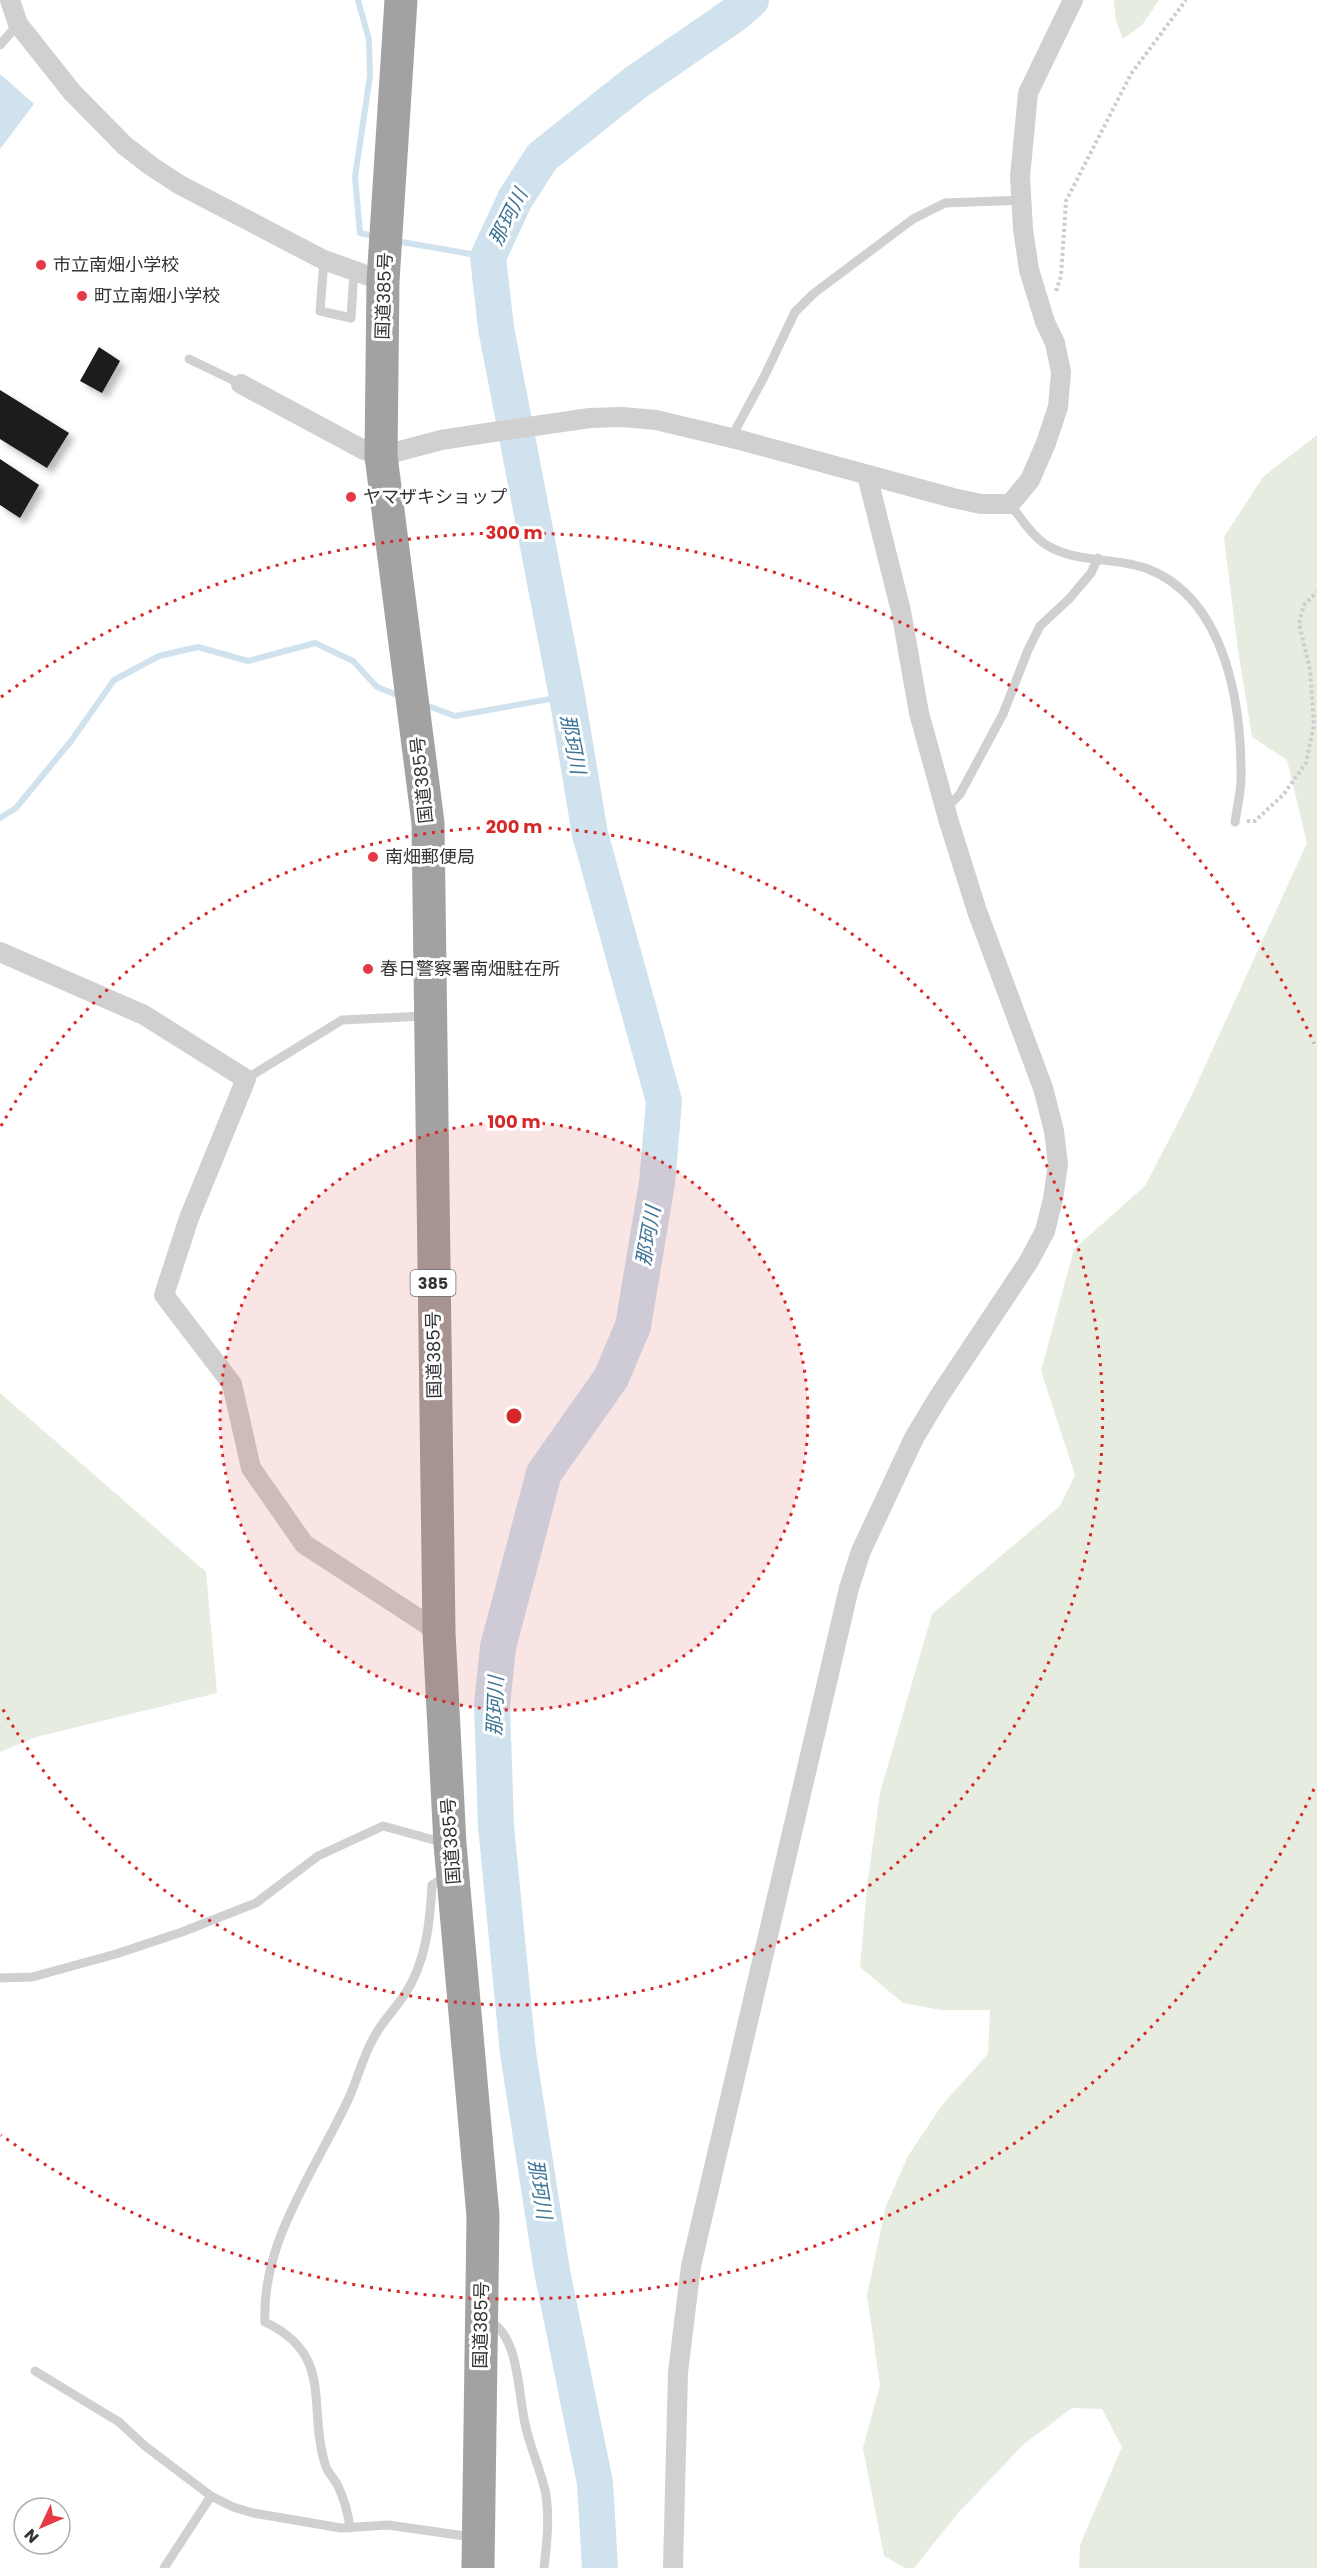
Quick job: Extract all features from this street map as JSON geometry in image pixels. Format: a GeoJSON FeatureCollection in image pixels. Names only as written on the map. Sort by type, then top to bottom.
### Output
{"type":"FeatureCollection","features":[{"type":"Feature","properties":{"kind":"highway","name":"国道385号"},"geometry":{"type":"LineString","coordinates":[[401,0],[369,276],[381,456],[428,823],[439,1632],[452,1858],[483,2216],[479,2553]]}},
{"type":"Feature","properties":{"kind":"street"},"geometry":{"type":"LineString","coordinates":[[10,0],[18,24],[72,92],[124,145],[180,185],[324,260],[369,276]]}},
{"type":"Feature","properties":{"kind":"street"},"geometry":{"type":"LineString","coordinates":[[240,384],[362,449],[381,456],[441,440],[590,418],[622,417],[656,420],[731,438],[981,504],[1010,504],[1030,480],[1058,407],[1061,372],[1055,343],[1045,322],[1029,270],[1020,177],[1028,93],[1072,0]]}},
{"type":"Feature","properties":{"kind":"street"},"geometry":{"type":"LineString","coordinates":[[673,2568],[678,2372],[691,2266],[849,1588],[861,1551],[914,1438],[1029,1261],[1044,1231],[1053,1199],[1058,1164],[1054,1131],[1043,1088],[977,911],[919,713],[900,611],[867,475]]}},
{"type":"Feature","properties":{"kind":"street"},"geometry":{"type":"LineString","coordinates":[[0,952],[144,1015],[246,1079],[189,1218],[164,1295],[232,1384],[251,1468],[304,1544],[439,1632]]}},
{"type":"Feature","properties":{"kind":"lane"},"geometry":{"type":"LineString","coordinates":[[0,45],[18,24]]}},
{"type":"Feature","properties":{"kind":"lane"},"geometry":{"type":"LineString","coordinates":[[731,438],[763,379],[795,312],[813,294],[913,219],[945,203],[1022,200]]}},
{"type":"Feature","properties":{"kind":"lane"},"geometry":{"type":"LineString","coordinates":[[324,260],[320,311],[351,318],[369,276]]}},
{"type":"Feature","properties":{"kind":"lane"},"geometry":{"type":"LineString","coordinates":[[189,359],[240,384]]}},
{"type":"Feature","properties":{"kind":"lane"},"geometry":{"type":"LineString","coordinates":[[1010,504],[1049,547],[1080,556],[1147,569],[1169,580],[1194,604],[1214,635],[1228,667],[1236,708],[1241,783],[1235,822]]}},
{"type":"Feature","properties":{"kind":"lane"},"geometry":{"type":"LineString","coordinates":[[946,809],[960,794],[1003,714],[1040,626],[1077,590],[1091,573],[1098,558]]}},
{"type":"Feature","properties":{"kind":"lane"},"geometry":{"type":"LineString","coordinates":[[246,1079],[342,1020],[429,1016]]}},
{"type":"Feature","properties":{"kind":"lane"},"geometry":{"type":"LineString","coordinates":[[0,1978],[32,1977],[116,1954],[182,1932],[256,1903],[318,1856],[383,1826],[452,1858],[432,1885],[428,1931],[420,1968],[405,1994],[373,2039],[348,2100],[294,2207],[274,2257],[265,2306],[266,2322],[277,2327],[293,2340],[310,2362],[315,2386],[321,2451],[326,2468],[336,2482],[347,2508],[350,2528]]}},
{"type":"Feature","properties":{"kind":"lane"},"geometry":{"type":"LineString","coordinates":[[481,2328],[491,2322],[499,2326],[512,2352],[526,2428],[545,2490],[547,2536],[544,2568]]}},
{"type":"Feature","properties":{"kind":"lane"},"geometry":{"type":"LineString","coordinates":[[35,2371],[119,2422],[144,2446],[211,2496],[253,2513],[350,2528],[399,2526],[479,2553]]}},
{"type":"Feature","properties":{"kind":"lane"},"geometry":{"type":"LineString","coordinates":[[164,2568],[211,2496]]}},
{"type":"Feature","properties":{"kind":"path"},"geometry":{"type":"LineString","coordinates":[[1045,322],[1061,276],[1066,201],[1131,74],[1186,0]]}},
{"type":"Feature","properties":{"kind":"path"},"geometry":{"type":"LineString","coordinates":[[1235,822],[1255,821],[1283,795],[1306,763],[1314,724],[1310,670],[1299,623],[1304,605],[1317,592]]}},
{"type":"Feature","properties":{"kind":"shaded area"},"geometry":{"type":"Polygon","coordinates":[[[1114,0],[1159,0],[1142,25],[1123,39],[1116,21],[1114,0]]]}},
{"type":"Feature","properties":{"kind":"shaded area"},"geometry":{"type":"Polygon","coordinates":[[[1317,435],[1317,2568],[1079,2568],[1080,2545],[1122,2447],[1102,2409],[1072,2408],[1024,2444],[958,2513],[914,2568],[905,2568],[884,2556],[863,2448],[880,2385],[867,2295],[886,2206],[908,2156],[942,2105],[988,2054],[990,2010],[941,2010],[903,2003],[860,1967],[867,1886],[880,1793],[932,1614],[1060,1506],[1075,1475],[1041,1371],[1074,1249],[1145,1186],[1189,1101],[1307,843],[1287,760],[1252,737],[1238,650],[1224,537],[1263,477],[1317,435]]]}},
{"type":"Feature","properties":{"kind":"shaded area"},"geometry":{"type":"Polygon","coordinates":[[[0,1393],[206,1572],[217,1693],[36,1737],[0,1752],[0,1393]]]}},
{"type":"Feature","properties":{"kind":"water"},"geometry":{"type":"Polygon","coordinates":[[[0,74],[34,104],[0,149],[0,74]]]}},
{"type":"Feature","properties":{"kind":"building"},"geometry":{"type":"Polygon","coordinates":[[[99,347],[120,361],[102,393],[80,381],[99,347]]]}},
{"type":"Feature","properties":{"kind":"building"},"geometry":{"type":"Polygon","coordinates":[[[0,390],[69,433],[47,468],[0,439],[0,390]]]}},
{"type":"Feature","properties":{"kind":"building"},"geometry":{"type":"Polygon","coordinates":[[[0,459],[39,485],[20,518],[0,505],[0,459]]]}},
{"type":"Feature","properties":{"kind":"waterway"},"geometry":{"type":"LineString","coordinates":[[358,0],[369,40],[370,76],[355,177],[360,233],[378,237]]}},
{"type":"Feature","properties":{"kind":"waterway","name":"那珂川"},"geometry":{"type":"LineString","coordinates":[[600,2568],[595,2483],[552,2271],[518,2053],[496,1826],[492,1705],[498,1647],[544,1473],[611,1378],[633,1326],[657,1183],[664,1101],[590,834],[567,696],[496,328],[488,257],[515,199],[542,157],[635,83],[735,14],[751,0]]}},
{"type":"Feature","properties":{"kind":"waterway"},"geometry":{"type":"LineString","coordinates":[[396,241],[488,257]]}},
{"type":"Feature","properties":{"kind":"waterway"},"geometry":{"type":"LineString","coordinates":[[0,818],[16,808],[71,741],[114,680],[159,656],[198,647],[248,661],[315,643],[353,661],[377,687],[402,697]]}},
{"type":"Feature","properties":{"kind":"waterway"},"geometry":{"type":"LineString","coordinates":[[423,704],[455,716],[567,696]]}},
{"type":"Feature","properties":{"kind":"place","name":"市立南畑小学校"},"geometry":{"type":"Point","coordinates":[41,265]}},
{"type":"Feature","properties":{"kind":"place","name":"町立南畑小学校"},"geometry":{"type":"Point","coordinates":[82,296]}},
{"type":"Feature","properties":{"kind":"place","name":"ヤマザキショップ"},"geometry":{"type":"Point","coordinates":[351,497]}},
{"type":"Feature","properties":{"kind":"place","name":"南畑郵便局"},"geometry":{"type":"Point","coordinates":[373,857]}},
{"type":"Feature","properties":{"kind":"place","name":"春日警察署南畑駐在所"},"geometry":{"type":"Point","coordinates":[368,969]}}]}
